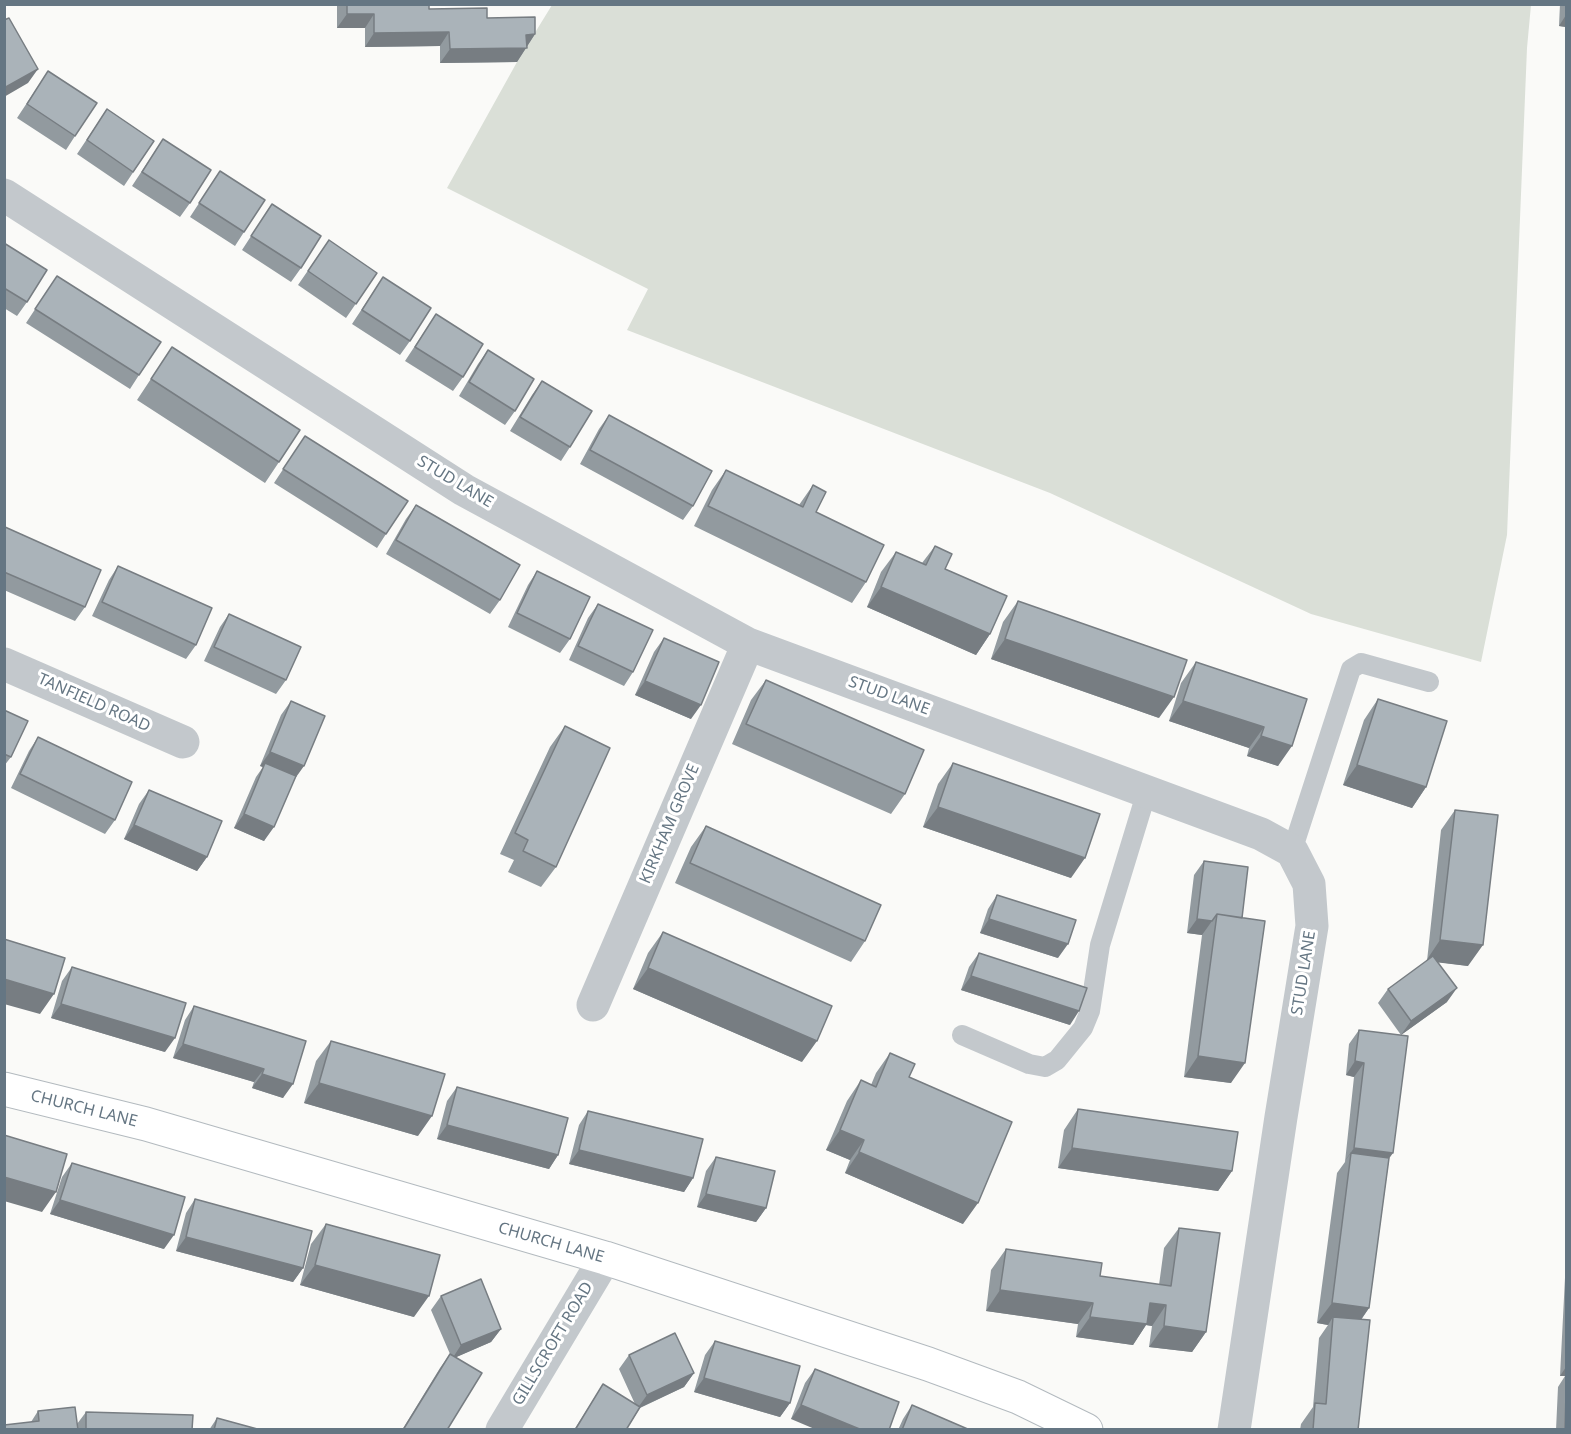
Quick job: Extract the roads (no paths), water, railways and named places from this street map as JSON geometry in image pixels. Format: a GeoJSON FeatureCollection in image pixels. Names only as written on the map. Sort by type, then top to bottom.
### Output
{"type":"FeatureCollection","features":[{"type":"Feature","properties":{"kind":"street","name":"STUD LANE"},"geometry":{"type":"LineString","coordinates":[[4,195],[464,490],[748,644],[1261,834],[1292,851],[1309,884],[1312,926],[1279,1127],[1234,1430]]}},
{"type":"Feature","properties":{"kind":"street","name":"KIRKHAM GROVE"},"geometry":{"type":"LineString","coordinates":[[593,1005],[748,644]]}},
{"type":"Feature","properties":{"kind":"street","name":"TANFIELD ROAD"},"geometry":{"type":"LineString","coordinates":[[4,664],[183,742]]}},
{"type":"Feature","properties":{"kind":"street","name":"CHURCH LANE"},"geometry":{"type":"LineString","coordinates":[[4,1089],[146,1124],[605,1258],[928,1364],[1018,1397],[1086,1430]]}},
{"type":"Feature","properties":{"kind":"street","name":"GILLSCROFT ROAD"},"geometry":{"type":"LineString","coordinates":[[502,1430],[605,1258]]}},
{"type":"Feature","properties":{"kind":"lane"},"geometry":{"type":"LineString","coordinates":[[1292,851],[1351,669],[1361,663],[1429,682]]}},
{"type":"Feature","properties":{"kind":"lane"},"geometry":{"type":"LineString","coordinates":[[962,1035],[1029,1064],[1045,1067],[1057,1060],[1083,1028],[1090,1011],[1100,945],[1147,791]]}}]}
